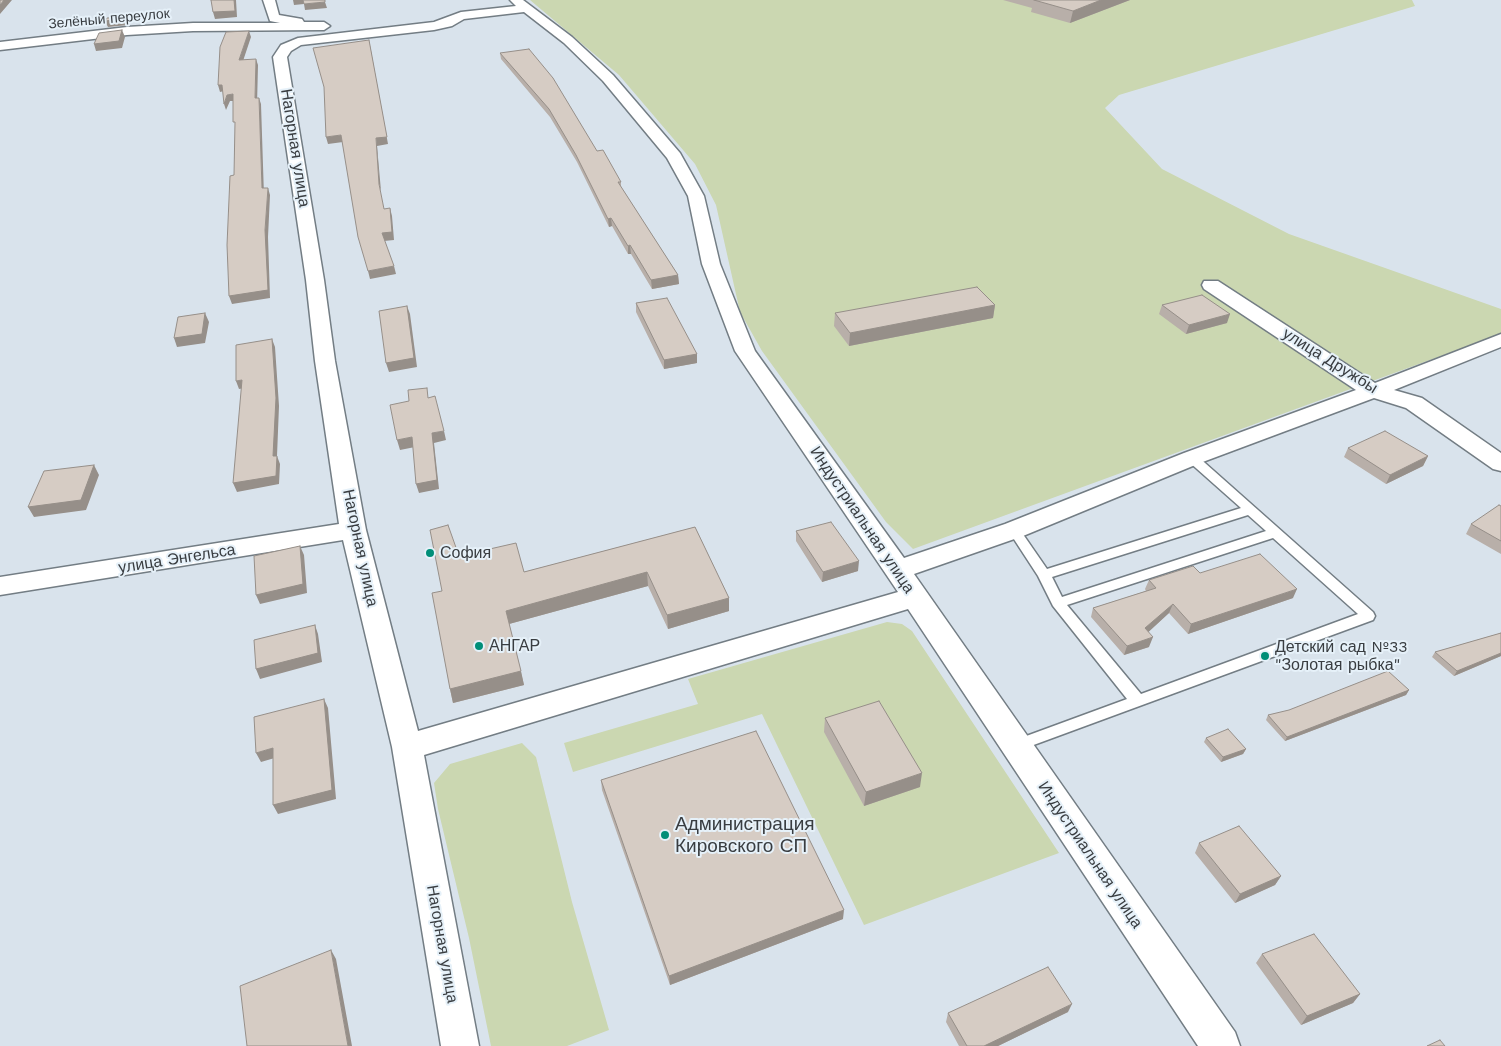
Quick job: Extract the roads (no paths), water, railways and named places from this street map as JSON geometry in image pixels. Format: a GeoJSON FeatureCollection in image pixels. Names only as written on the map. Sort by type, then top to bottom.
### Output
{"type":"FeatureCollection","features":[{"type":"Feature","properties":{"kind":"street"},"geometry":{"type":"LineString","coordinates":[[270,0],[274,18],[290,21],[335,23]]}},
{"type":"Feature","properties":{"kind":"street","name":"Зелёный переулок"},"geometry":{"type":"LineString","coordinates":[[0,46],[136,30],[370,23],[460,16],[520,4]]}},
{"type":"Feature","properties":{"kind":"street","name":"Индустриальная улица"},"geometry":{"type":"LineString","coordinates":[[520,4],[568,40],[608,78],[674,156],[696,196],[711,264],[745,351],[898,570],[914,597],[1015,746],[1221,1046]]}},
{"type":"Feature","properties":{"kind":"street","name":"Зелёный переулок"},"geometry":{"type":"LineString","coordinates":[[286,48],[298,42],[316,39],[448,24],[460,16]]}},
{"type":"Feature","properties":{"kind":"street"},"geometry":{"type":"LineString","coordinates":[[353,23],[370,23]]}},
{"type":"Feature","properties":{"kind":"street","name":"Нагорная улица"},"geometry":{"type":"LineString","coordinates":[[286,48],[280,57],[314,270],[325,361],[353,530],[407,747],[460,1046]]}},
{"type":"Feature","properties":{"kind":"street","name":"улица Дружбы"},"geometry":{"type":"LineString","coordinates":[[1211,285],[1374,391],[1414,403],[1501,464]]}},
{"type":"Feature","properties":{"kind":"street"},"geometry":{"type":"LineString","coordinates":[[898,570],[1014,530],[1192,458],[1374,391],[1501,340]]}},
{"type":"Feature","properties":{"kind":"street","name":"улица Энгельса"},"geometry":{"type":"LineString","coordinates":[[0,586],[353,530]]}},
{"type":"Feature","properties":{"kind":"street"},"geometry":{"type":"LineString","coordinates":[[407,747],[914,597]]}},
{"type":"Feature","properties":{"kind":"lane"},"geometry":{"type":"LineString","coordinates":[[1015,746],[1368,616],[1192,458]]}},
{"type":"Feature","properties":{"kind":"lane"},"geometry":{"type":"LineString","coordinates":[[1044,575],[1249,510]]}},
{"type":"Feature","properties":{"kind":"lane"},"geometry":{"type":"LineString","coordinates":[[1014,530],[1044,575],[1058,603],[1138,701]]}},
{"type":"Feature","properties":{"kind":"lane"},"geometry":{"type":"LineString","coordinates":[[1058,603],[1275,533]]}},
{"type":"Feature","properties":{"kind":"place","name":"София"},"geometry":{"type":"Point","coordinates":[430,553]}},
{"type":"Feature","properties":{"kind":"place","name":"АНГАР"},"geometry":{"type":"Point","coordinates":[479,646]}},
{"type":"Feature","properties":{"kind":"place","name":"Детский сад №33 \"Золотая рыбка\""},"geometry":{"type":"Point","coordinates":[1265,656]}},
{"type":"Feature","properties":{"kind":"place","name":"Администрация Кировского СП"},"geometry":{"type":"Point","coordinates":[665,835]}}]}
